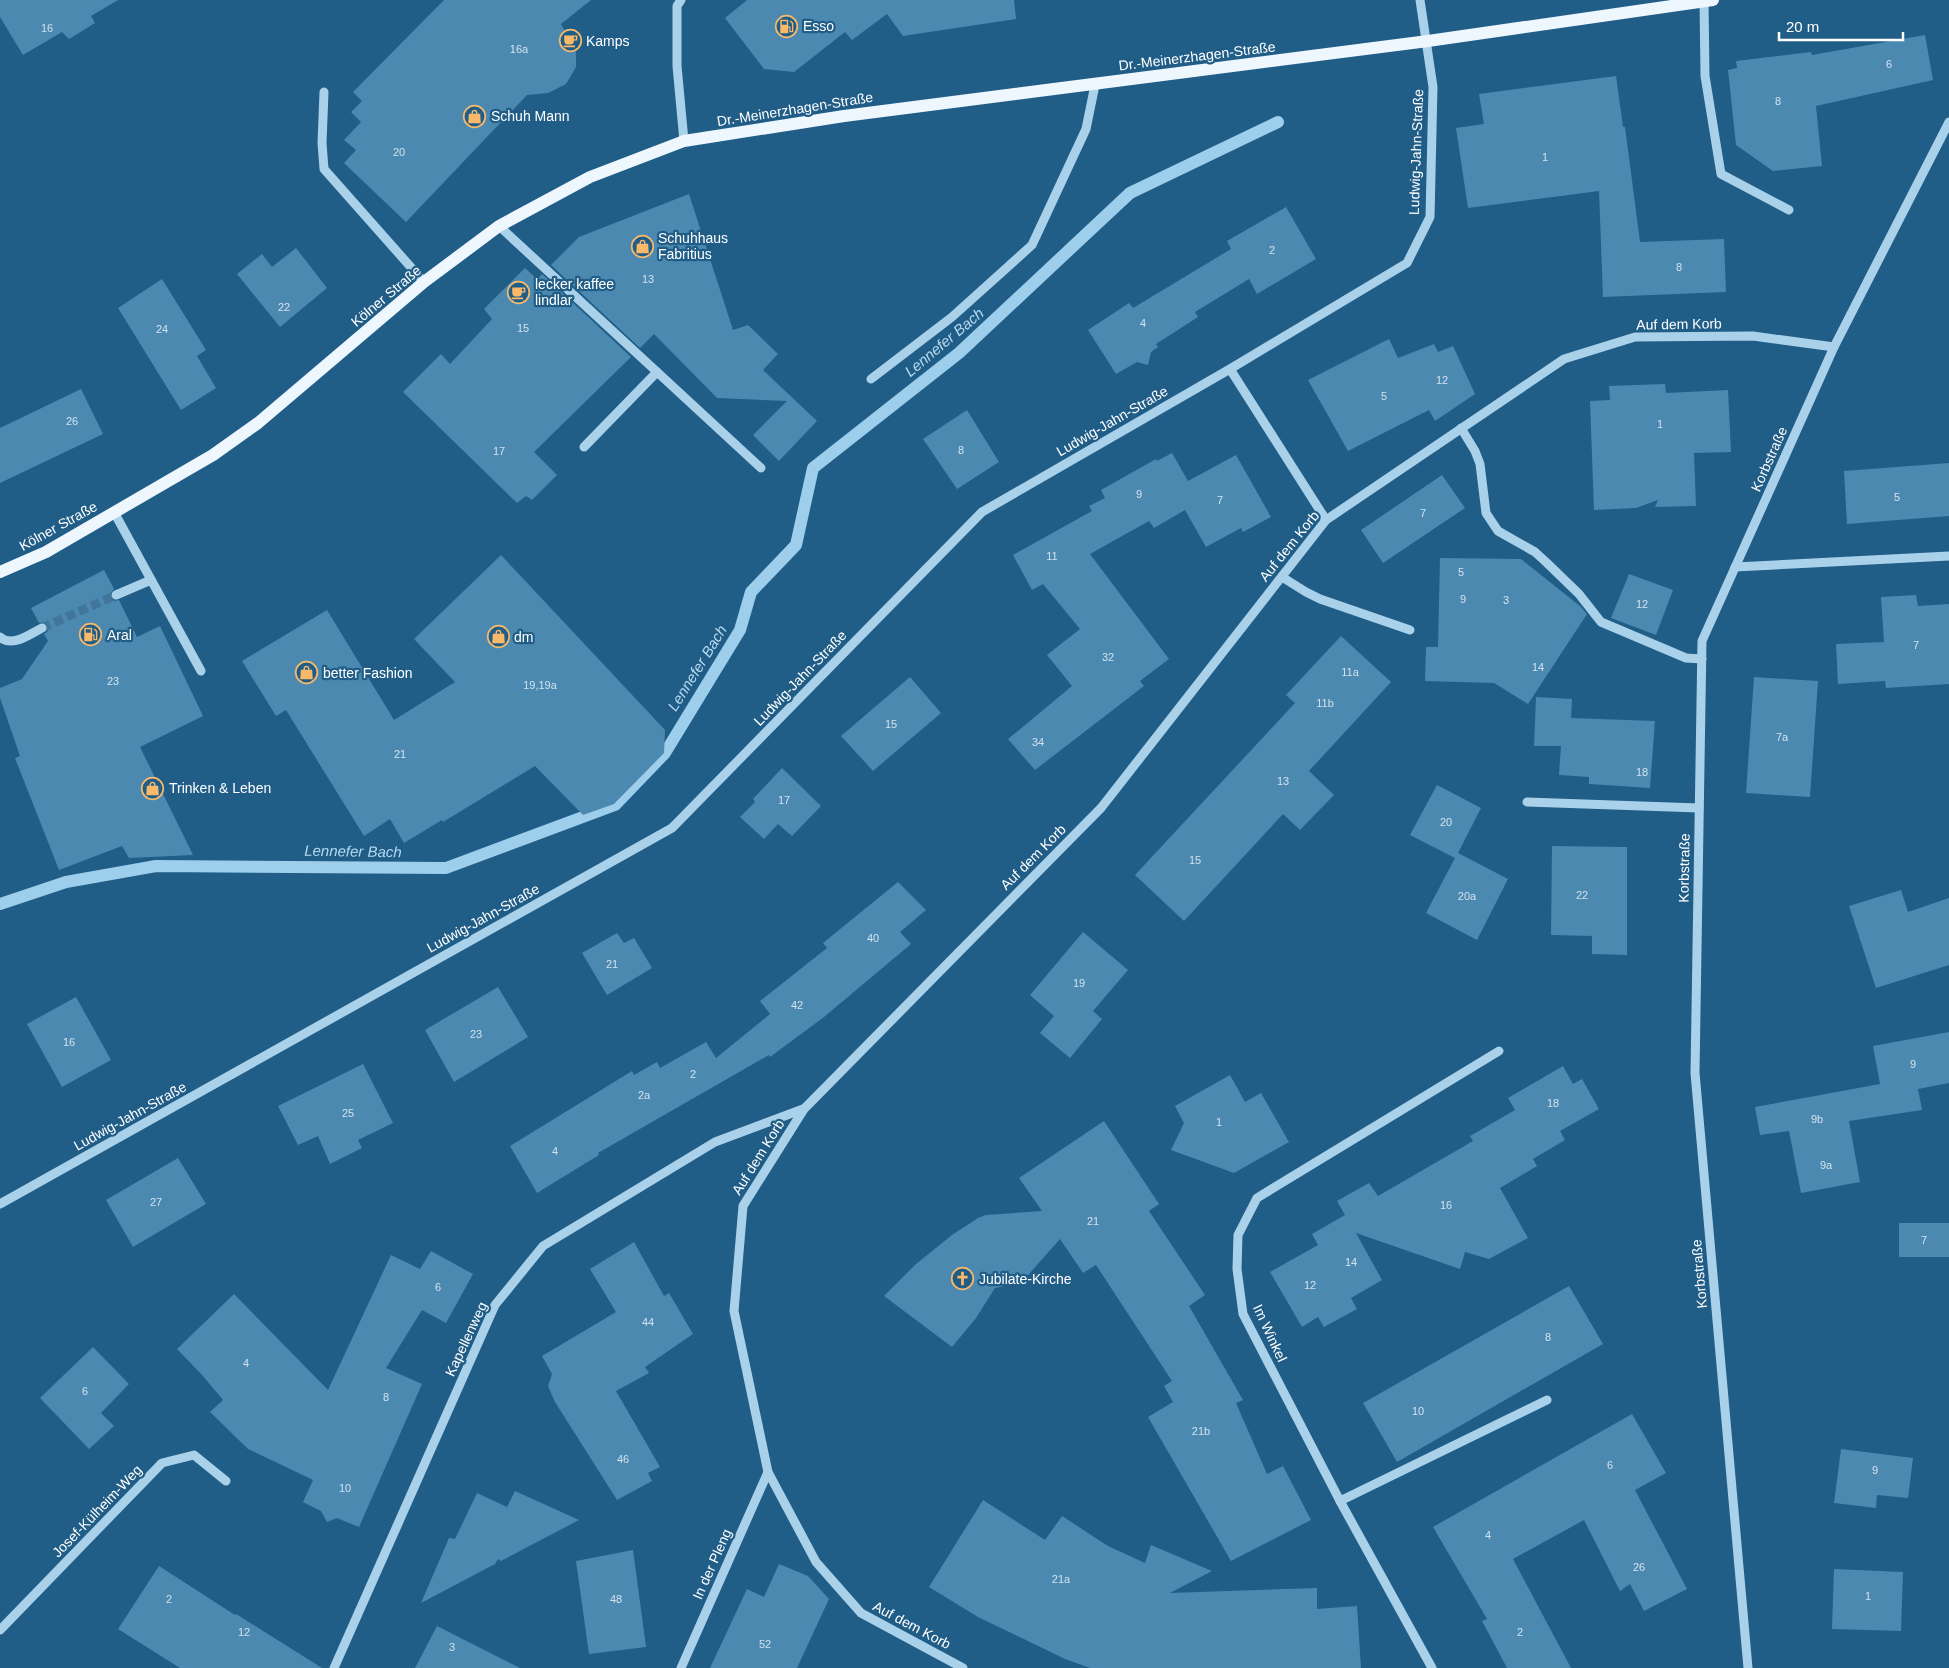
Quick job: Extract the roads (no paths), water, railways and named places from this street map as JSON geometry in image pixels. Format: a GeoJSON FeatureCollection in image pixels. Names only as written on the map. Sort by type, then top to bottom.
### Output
{"type":"FeatureCollection","features":[{"type":"Feature","properties":{"kind":"main road","name":"Dr.-Meinerzhagen-Straße"},"geometry":{"type":"LineString","coordinates":[[684,141],[844,116],[1428,41],[1708,1]]}},
{"type":"Feature","properties":{"kind":"main road","name":"Kölner Straße"},"geometry":{"type":"LineString","coordinates":[[0,572],[46,552],[213,454],[258,424],[424,282],[499,226],[590,177],[684,141]]}},
{"type":"Feature","properties":{"kind":"street"},"geometry":{"type":"LineString","coordinates":[[681,0],[677,6],[677,66],[684,141]]}},
{"type":"Feature","properties":{"kind":"street","name":"Ludwig-Jahn-Straße"},"geometry":{"type":"LineString","coordinates":[[0,1204],[672,828],[982,512],[1230,369],[1407,263],[1430,217],[1433,87],[1428,41],[1420,0]]}},
{"type":"Feature","properties":{"kind":"street"},"geometry":{"type":"LineString","coordinates":[[1708,1],[1705,76],[1721,174],[1789,210]]}},
{"type":"Feature","properties":{"kind":"street"},"geometry":{"type":"LineString","coordinates":[[871,379],[952,317],[1032,246],[1086,129],[1095,85]]}},
{"type":"Feature","properties":{"kind":"street"},"geometry":{"type":"LineString","coordinates":[[324,92],[322,143],[324,169],[424,282]]}},
{"type":"Feature","properties":{"kind":"street","name":"Korbstraße"},"geometry":{"type":"LineString","coordinates":[[1748,1668],[1695,1073],[1702,642],[1834,347],[1949,122]]}},
{"type":"Feature","properties":{"kind":"street"},"geometry":{"type":"LineString","coordinates":[[499,226],[761,468]]}},
{"type":"Feature","properties":{"kind":"street","name":"Auf dem Korb"},"geometry":{"type":"LineString","coordinates":[[963,1668],[861,1613],[816,1562],[768,1472],[734,1311],[743,1206],[804,1109],[1101,808],[1326,520],[1564,359],[1635,337],[1754,336],[1834,347]]}},
{"type":"Feature","properties":{"kind":"street"},"geometry":{"type":"LineString","coordinates":[[1230,369],[1326,520]]}},
{"type":"Feature","properties":{"kind":"street"},"geometry":{"type":"LineString","coordinates":[[584,447],[657,372]]}},
{"type":"Feature","properties":{"kind":"street"},"geometry":{"type":"LineString","coordinates":[[1462,428],[1480,464],[1486,513],[1498,531],[1535,552],[1578,594],[1601,622],[1686,658],[1702,659]]}},
{"type":"Feature","properties":{"kind":"street"},"geometry":{"type":"LineString","coordinates":[[114,512],[201,671]]}},
{"type":"Feature","properties":{"kind":"street"},"geometry":{"type":"LineString","coordinates":[[1735,567],[1949,556]]}},
{"type":"Feature","properties":{"kind":"street"},"geometry":{"type":"LineString","coordinates":[[1282,577],[1320,599],[1410,630]]}},
{"type":"Feature","properties":{"kind":"street"},"geometry":{"type":"LineString","coordinates":[[116,595],[151,580]]}},
{"type":"Feature","properties":{"kind":"street"},"geometry":{"type":"LineString","coordinates":[[0,637],[4,641],[14,642],[42,628]]}},
{"type":"Feature","properties":{"kind":"street"},"geometry":{"type":"LineString","coordinates":[[1527,802],[1699,808]]}},
{"type":"Feature","properties":{"kind":"street","name":"Im Winkel"},"geometry":{"type":"LineString","coordinates":[[1432,1668],[1340,1501],[1243,1314],[1237,1269],[1238,1235],[1257,1198],[1499,1051]]}},
{"type":"Feature","properties":{"kind":"street","name":"Kapellenweg"},"geometry":{"type":"LineString","coordinates":[[334,1668],[495,1305],[543,1246],[715,1142],[804,1109]]}},
{"type":"Feature","properties":{"kind":"street"},"geometry":{"type":"LineString","coordinates":[[1340,1501],[1547,1400]]}},
{"type":"Feature","properties":{"kind":"street","name":"Josef-Külheim-Weg"},"geometry":{"type":"LineString","coordinates":[[0,1630],[162,1463],[194,1455],[226,1481]]}},
{"type":"Feature","properties":{"kind":"street","name":"In der Pleng"},"geometry":{"type":"LineString","coordinates":[[681,1668],[768,1472]]}},
{"type":"Feature","properties":{"kind":"waterway","name":"Lennefer Bach"},"geometry":{"type":"LineString","coordinates":[[0,904],[66,882],[156,866],[446,868],[615,805],[665,753],[740,630],[751,592],[796,545],[813,468],[959,353],[1130,193],[1278,122]]}},
{"type":"Feature","properties":{"kind":"tunnel"},"geometry":{"type":"LineString","coordinates":[[42,628],[116,595]]}},
{"type":"Feature","properties":{"kind":"place","name":"Esso"},"geometry":{"type":"Point","coordinates":[787,26]}},
{"type":"Feature","properties":{"kind":"place","name":"Kamps"},"geometry":{"type":"Point","coordinates":[570,41]}},
{"type":"Feature","properties":{"kind":"place","name":"Schuh Mann"},"geometry":{"type":"Point","coordinates":[475,116]}},
{"type":"Feature","properties":{"kind":"place","name":"Schuhhaus Fabritius"},"geometry":{"type":"Point","coordinates":[642,246]}},
{"type":"Feature","properties":{"kind":"place","name":"lecker kaffee lindlar"},"geometry":{"type":"Point","coordinates":[519,292]}},
{"type":"Feature","properties":{"kind":"place","name":"Aral"},"geometry":{"type":"Point","coordinates":[91,635]}},
{"type":"Feature","properties":{"kind":"place","name":"dm"},"geometry":{"type":"Point","coordinates":[498,637]}},
{"type":"Feature","properties":{"kind":"place","name":"better Fashion"},"geometry":{"type":"Point","coordinates":[307,673]}},
{"type":"Feature","properties":{"kind":"place","name":"Trinken & Leben"},"geometry":{"type":"Point","coordinates":[153,788]}},
{"type":"Feature","properties":{"kind":"place","name":"Jubilate-Kirche"},"geometry":{"type":"Point","coordinates":[963,1279]}}]}
